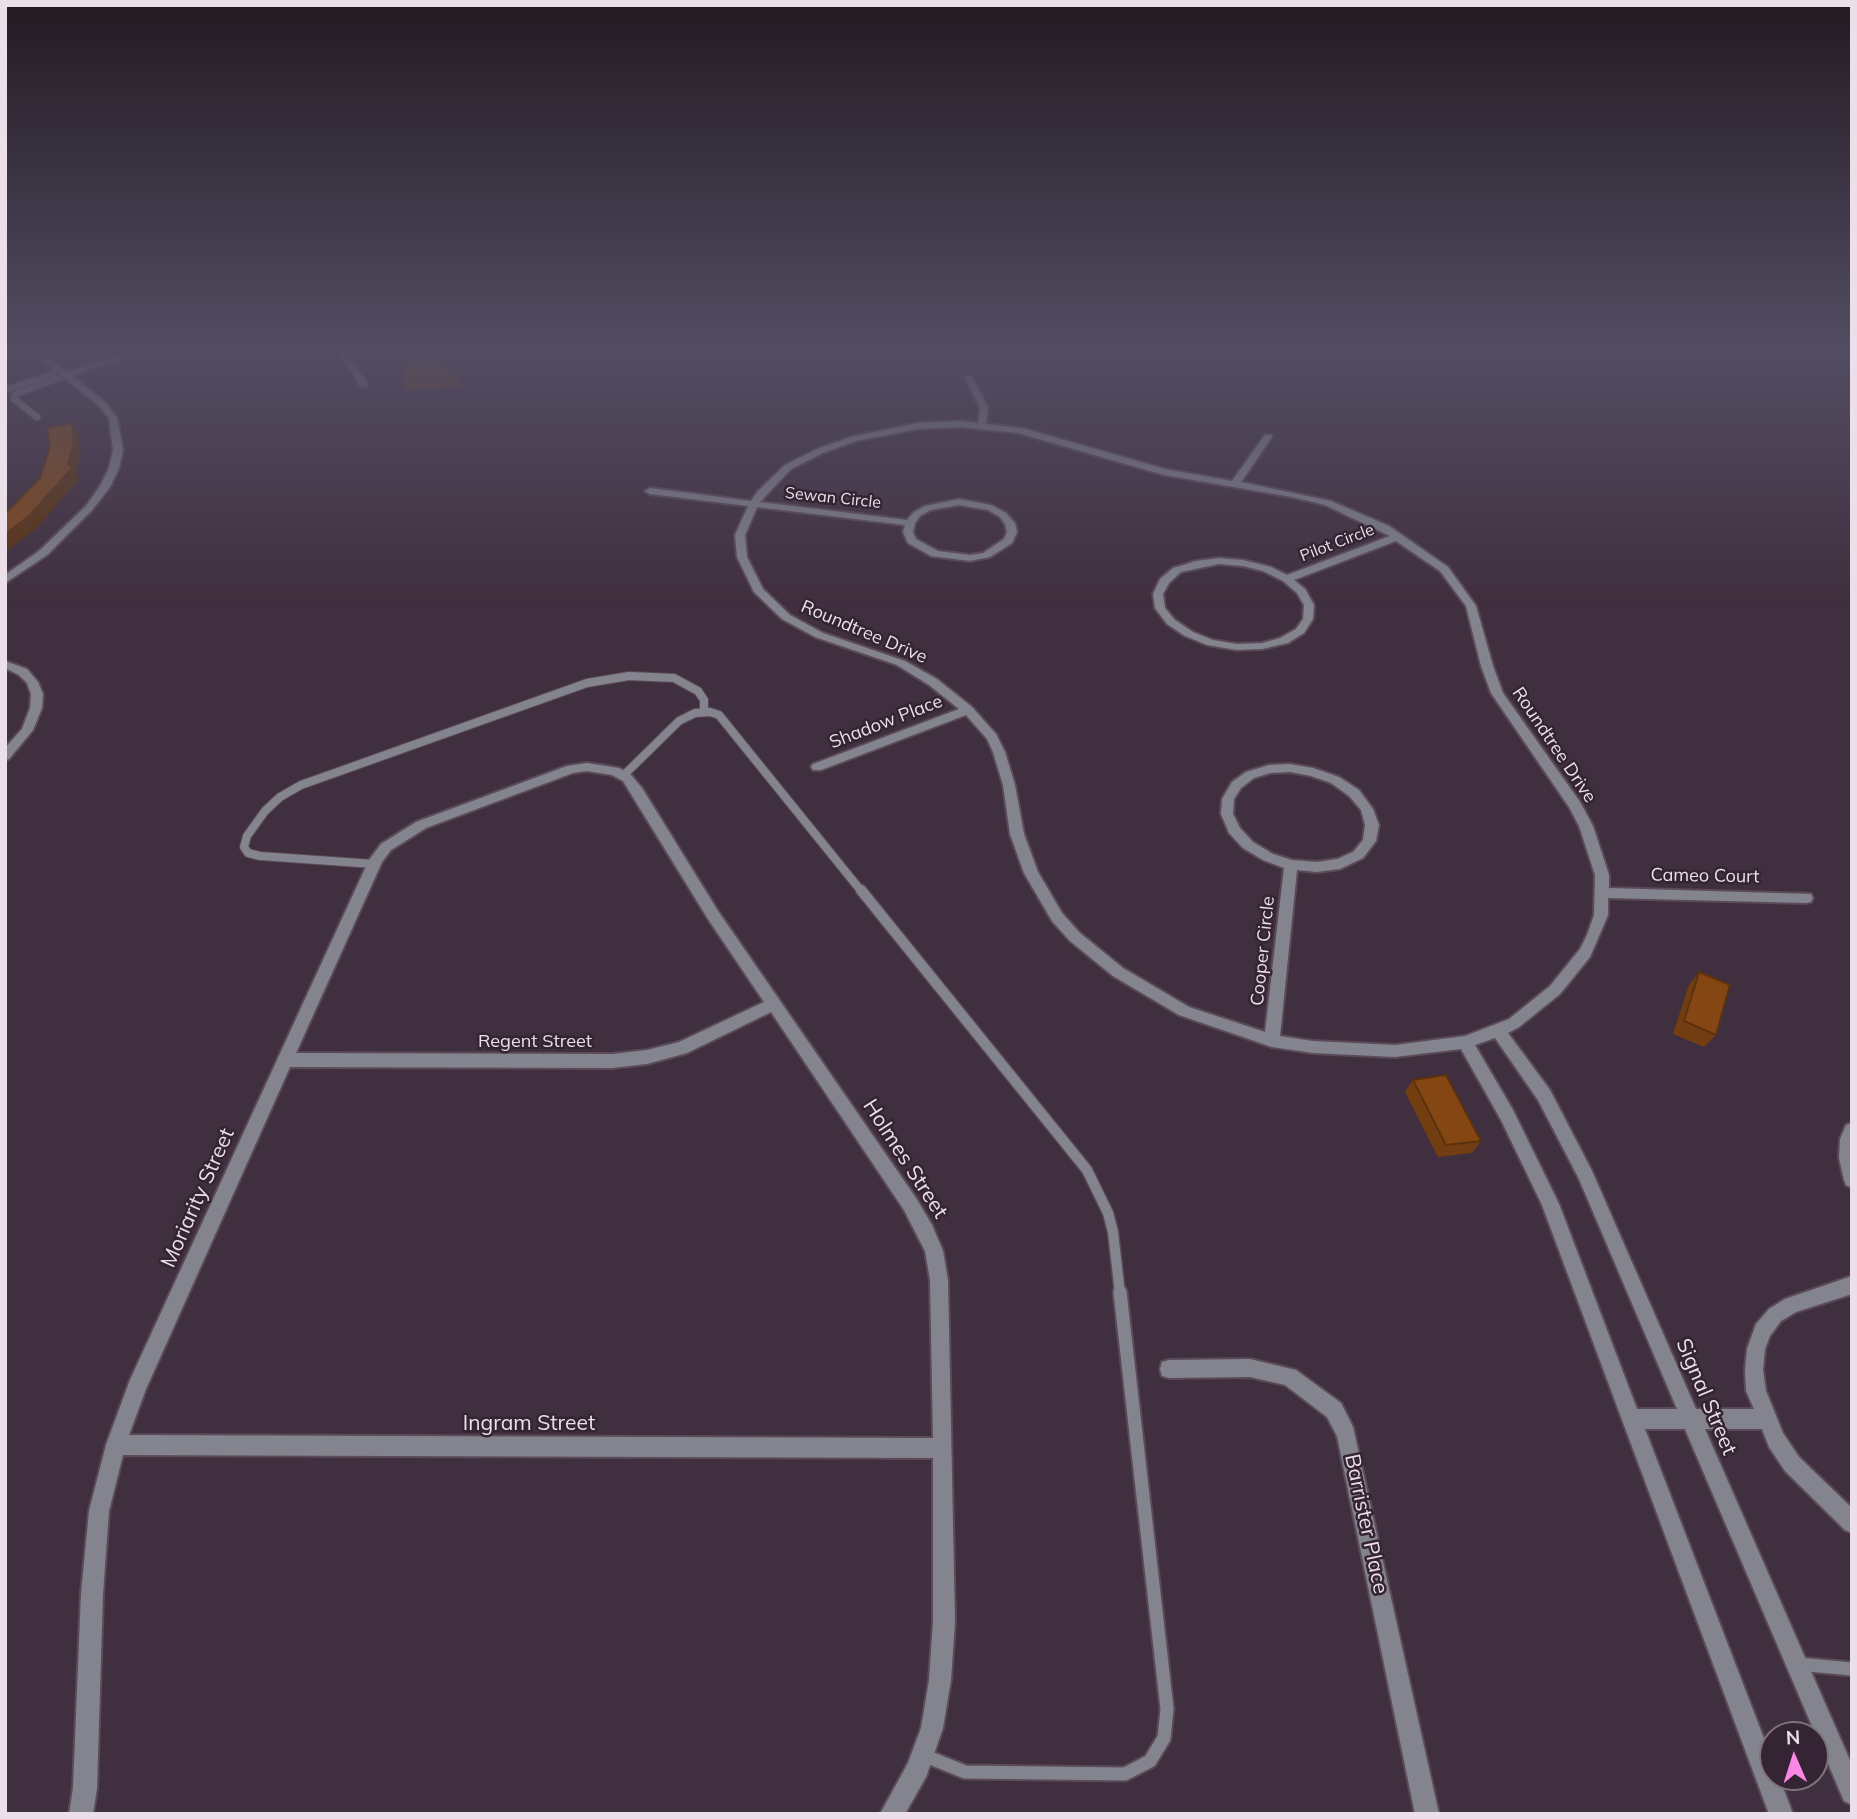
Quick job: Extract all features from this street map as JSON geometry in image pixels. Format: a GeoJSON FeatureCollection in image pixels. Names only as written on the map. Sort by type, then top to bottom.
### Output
{"type":"FeatureCollection","features":[{"type":"Feature","properties":{"kind":"street"},"geometry":{"type":"LineString","coordinates":[[5,580],[43,553],[105,488],[118,450],[115,434]]}},
{"type":"Feature","properties":{"kind":"street","name":"Roundtree Drive"},"geometry":{"type":"LineString","coordinates":[[874,434],[835,445],[802,459],[777,475],[753,505],[742,526],[742,557],[751,580],[775,609],[819,635],[901,663],[942,688],[968,710],[992,737],[1002,759],[1017,834],[1031,873],[1057,917],[1074,937],[1118,972],[1184,1011],[1272,1041],[1313,1047],[1395,1051],[1465,1042],[1498,1031],[1555,990],[1572,971],[1594,935],[1601,915],[1604,893],[1602,875],[1595,851],[1575,805],[1497,693],[1487,666],[1477,620],[1468,599],[1444,569],[1399,536],[1368,519],[1328,503],[1292,494],[1164,472],[1039,434]]}},
{"type":"Feature","properties":{"kind":"street"},"geometry":{"type":"LineString","coordinates":[[1234,484],[1268,437]]}},
{"type":"Feature","properties":{"kind":"street","name":"Sewan Circle"},"geometry":{"type":"LineString","coordinates":[[650,491],[910,523]]}},
{"type":"Feature","properties":{"kind":"street"},"geometry":{"type":"LineString","coordinates":[[943,504],[976,504],[1003,514],[1010,523],[1012,532],[1008,541],[993,552],[970,558],[952,558],[922,548],[912,541],[908,532],[910,523],[917,514],[943,504]]}},
{"type":"Feature","properties":{"kind":"street","name":"Pilot Circle"},"geometry":{"type":"LineString","coordinates":[[1287,579],[1301,592],[1308,605],[1308,619],[1300,632],[1284,641],[1262,646],[1224,645],[1189,634],[1171,622],[1160,608],[1158,594],[1164,581],[1177,570],[1196,564],[1219,561],[1243,563],[1267,569],[1287,579],[1399,536]]}},
{"type":"Feature","properties":{"kind":"street"},"geometry":{"type":"LineString","coordinates":[[5,664],[23,672],[32,682],[37,694],[36,708],[27,730],[5,757]]}},
{"type":"Feature","properties":{"kind":"street","name":"Shadow Place"},"geometry":{"type":"LineString","coordinates":[[817,767],[968,710]]}},
{"type":"Feature","properties":{"kind":"street","name":"Holmes Street"},"geometry":{"type":"LineString","coordinates":[[602,767],[623,776],[637,791],[713,915],[910,1205],[926,1231],[934,1251],[939,1280],[943,1448],[944,1622],[940,1680],[932,1727],[923,1755],[892,1814]]}},
{"type":"Feature","properties":{"kind":"street","name":"Moriarity Street"},"geometry":{"type":"LineString","coordinates":[[82,1814],[92,1594],[99,1511],[116,1445],[137,1387],[374,864],[386,847],[421,825],[571,769],[602,767]]}},
{"type":"Feature","properties":{"kind":"street"},"geometry":{"type":"LineString","coordinates":[[1290,768],[1313,772],[1345,787],[1367,808],[1372,825],[1369,841],[1358,855],[1340,864],[1317,867],[1291,865],[1268,857],[1248,845],[1234,830],[1227,814],[1228,799],[1236,785],[1250,775],[1269,769],[1290,768]]}},
{"type":"Feature","properties":{"kind":"street","name":"Cooper Circle"},"geometry":{"type":"LineString","coordinates":[[1272,1041],[1291,865]]}},
{"type":"Feature","properties":{"kind":"street","name":"Cameo Court"},"geometry":{"type":"LineString","coordinates":[[1604,893],[1806,898]]}},
{"type":"Feature","properties":{"kind":"street","name":"Regent Street"},"geometry":{"type":"LineString","coordinates":[[285,1059],[635,1059],[682,1048],[773,1004]]}},
{"type":"Feature","properties":{"kind":"street","name":"Signal Street"},"geometry":{"type":"LineString","coordinates":[[1498,1031],[1544,1096],[1568,1136],[1852,1793]]}},
{"type":"Feature","properties":{"kind":"street"},"geometry":{"type":"LineString","coordinates":[[1465,1042],[1507,1115],[1550,1204],[1781,1814]]}},
{"type":"Feature","properties":{"kind":"street"},"geometry":{"type":"LineString","coordinates":[[1852,1130],[1848,1139],[1847,1158],[1852,1180]]}},
{"type":"Feature","properties":{"kind":"street"},"geometry":{"type":"LineString","coordinates":[[1852,1285],[1791,1305],[1775,1315],[1763,1330],[1756,1349],[1754,1370],[1756,1391],[1767,1419],[1792,1464],[1852,1524]]}},
{"type":"Feature","properties":{"kind":"street","name":"Barrister Place"},"geometry":{"type":"LineString","coordinates":[[1169,1369],[1250,1367],[1289,1377],[1334,1410],[1346,1434],[1427,1814]]}},
{"type":"Feature","properties":{"kind":"street"},"geometry":{"type":"LineString","coordinates":[[1631,1419],[1767,1419]]}},
{"type":"Feature","properties":{"kind":"street","name":"Ingram Street"},"geometry":{"type":"LineString","coordinates":[[116,1445],[943,1448]]}},
{"type":"Feature","properties":{"kind":"lane"},"geometry":{"type":"LineString","coordinates":[[374,864],[260,856],[248,853],[244,847],[247,836],[265,811],[279,797],[301,785],[587,683],[629,676],[674,678],[698,691],[705,700],[704,712]]}},
{"type":"Feature","properties":{"kind":"lane"},"geometry":{"type":"LineString","coordinates":[[623,776],[679,721],[704,712],[719,715],[1087,1170],[1100,1192],[1113,1232],[1167,1709],[1164,1738],[1150,1761],[1125,1774],[965,1772],[923,1755]]}},
{"type":"Feature","properties":{"kind":"lane"},"geometry":{"type":"LineString","coordinates":[[1796,1664],[1852,1669]]}},
{"type":"Feature","properties":{"kind":"building"},"geometry":{"type":"Polygon","coordinates":[[[48,434],[73,434],[74,443],[68,464],[73,467],[29,516],[5,534],[5,514],[40,478],[50,447],[48,434]]]}},
{"type":"Feature","properties":{"kind":"building"},"geometry":{"type":"Polygon","coordinates":[[[1699,972],[1730,985],[1716,1035],[1684,1021],[1699,972]]]}},
{"type":"Feature","properties":{"kind":"building"},"geometry":{"type":"Polygon","coordinates":[[[1446,1075],[1481,1141],[1446,1145],[1413,1080],[1446,1075]]]}}]}
